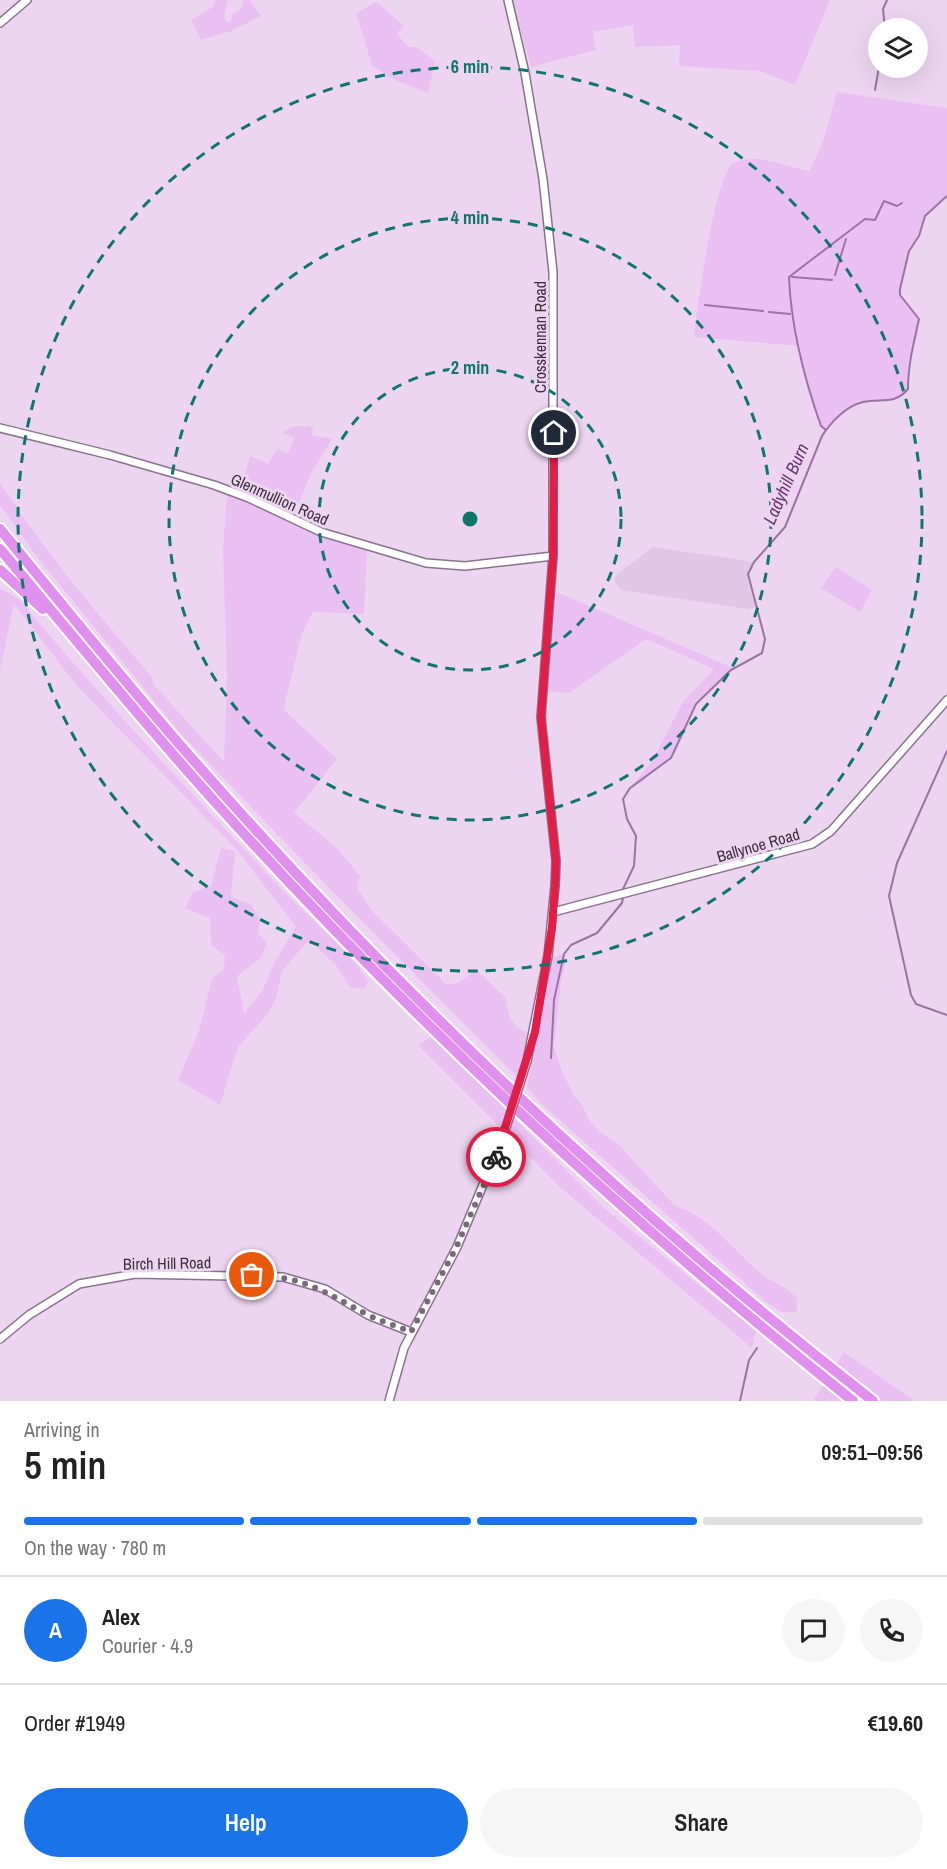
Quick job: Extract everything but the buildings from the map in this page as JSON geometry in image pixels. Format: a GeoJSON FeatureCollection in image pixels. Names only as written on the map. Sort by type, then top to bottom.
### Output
{"type":"FeatureCollection","features":[{"type":"Feature","properties":{"kind":"highway"},"geometry":{"type":"LineString","coordinates":[[0,529],[196,763],[273,848],[427,1006],[536,1112],[671,1234],[873,1401]]}},
{"type":"Feature","properties":{"kind":"highway"},"geometry":{"type":"LineString","coordinates":[[0,549],[238,827],[382,979],[471,1067],[662,1242],[853,1401]]}},
{"type":"Feature","properties":{"kind":"highway"},"geometry":{"type":"LineString","coordinates":[[0,570],[66,628]]}},
{"type":"Feature","properties":{"kind":"street"},"geometry":{"type":"LineString","coordinates":[[0,23],[27,0]]}},
{"type":"Feature","properties":{"kind":"street","name":"Crosskennan Road"},"geometry":{"type":"LineString","coordinates":[[388,1401],[396,1369],[411,1332],[456,1248],[503,1137],[535,1032],[553,912],[556,861],[541,717],[553,556],[552,250],[525,73],[508,0]]}},
{"type":"Feature","properties":{"kind":"street","name":"Glenmullion Road"},"geometry":{"type":"LineString","coordinates":[[0,428],[214,485],[249,498],[321,532],[426,563],[465,566],[553,556]]}},
{"type":"Feature","properties":{"kind":"street","name":"Ballynoe Road"},"geometry":{"type":"LineString","coordinates":[[553,912],[812,844],[831,831],[947,700]]}},
{"type":"Feature","properties":{"kind":"street","name":"Birch Hill Road"},"geometry":{"type":"LineString","coordinates":[[0,1339],[29,1315],[80,1284],[135,1274],[283,1277],[325,1289],[368,1315],[411,1332]]}},
{"type":"Feature","properties":{"kind":"shaded area"},"geometry":{"type":"Polygon","coordinates":[[[215,0],[228,0],[224,16],[227,22],[231,21],[232,15],[241,9],[244,0],[250,0],[261,16],[231,31],[201,40],[191,20],[213,7],[215,0]]]}},
{"type":"Feature","properties":{"kind":"shaded area"},"geometry":{"type":"Polygon","coordinates":[[[512,0],[830,0],[795,85],[760,71],[679,66],[680,45],[635,47],[633,25],[593,32],[596,50],[531,67],[512,0]]]}},
{"type":"Feature","properties":{"kind":"shaded area"},"geometry":{"type":"Polygon","coordinates":[[[377,2],[404,26],[397,34],[408,47],[417,47],[435,61],[428,93],[388,77],[372,65],[356,13],[377,2]]]}},
{"type":"Feature","properties":{"kind":"shaded area"},"geometry":{"type":"Polygon","coordinates":[[[837,92],[947,108],[947,196],[925,216],[919,236],[909,251],[900,289],[900,295],[919,319],[918,334],[909,360],[908,389],[893,399],[864,402],[853,406],[826,430],[821,426],[806,384],[799,346],[694,337],[708,242],[720,190],[727,172],[734,163],[752,159],[772,161],[810,171],[824,138],[837,92]]]}},
{"type":"Feature","properties":{"kind":"shaded area"},"geometry":{"type":"Polygon","coordinates":[[[291,427],[313,428],[312,435],[332,439],[310,475],[295,514],[292,515],[241,488],[250,456],[268,464],[277,449],[288,453],[294,438],[283,433],[291,427]]]}},
{"type":"Feature","properties":{"kind":"shaded area"},"geometry":{"type":"Polygon","coordinates":[[[0,483],[35,534],[73,583],[152,677],[154,685],[224,762],[227,675],[223,549],[227,495],[234,495],[309,532],[367,550],[364,614],[313,612],[302,633],[284,707],[286,712],[337,759],[294,813],[336,847],[360,876],[357,888],[373,912],[447,985],[460,982],[476,969],[505,997],[510,1018],[517,1027],[529,1034],[517,1077],[333,892],[181,734],[38,558],[0,505],[0,483]]]}},
{"type":"Feature","properties":{"kind":"shaded area"},"geometry":{"type":"Polygon","coordinates":[[[653,547],[754,562],[748,580],[756,607],[749,609],[621,590],[614,581],[616,575],[653,547]]]}},
{"type":"Feature","properties":{"kind":"shaded area"},"geometry":{"type":"Polygon","coordinates":[[[836,567],[872,590],[860,612],[821,588],[836,567]]]}},
{"type":"Feature","properties":{"kind":"shaded area"},"geometry":{"type":"Polygon","coordinates":[[[0,588],[20,600],[143,741],[283,890],[347,954],[368,981],[365,989],[350,987],[336,965],[309,940],[282,971],[276,999],[266,1016],[238,1047],[220,1105],[178,1080],[199,1031],[212,979],[224,969],[225,955],[211,945],[210,918],[185,908],[193,892],[211,886],[221,848],[235,851],[231,897],[252,905],[260,921],[258,933],[267,943],[261,958],[237,976],[244,1013],[263,990],[274,963],[296,927],[237,850],[77,686],[14,604],[0,670],[0,588]]]}},
{"type":"Feature","properties":{"kind":"shaded area"},"geometry":{"type":"Polygon","coordinates":[[[559,593],[733,668],[696,704],[676,751],[669,760],[656,767],[646,779],[632,789],[630,788],[651,763],[683,702],[714,669],[646,639],[569,693],[548,691],[556,594],[559,593]]]}},
{"type":"Feature","properties":{"kind":"shaded area"},"geometry":{"type":"Polygon","coordinates":[[[564,954],[566,963],[561,980],[554,1047],[563,1074],[574,1095],[583,1106],[588,1119],[600,1132],[620,1146],[675,1206],[689,1211],[712,1227],[755,1268],[797,1298],[797,1312],[781,1312],[765,1301],[540,1103],[527,1087],[552,957],[564,954]]]}},
{"type":"Feature","properties":{"kind":"shaded area"},"geometry":{"type":"Polygon","coordinates":[[[432,1036],[605,1209],[756,1331],[752,1348],[561,1188],[418,1045],[432,1036]]]}},
{"type":"Feature","properties":{"kind":"shaded area"},"geometry":{"type":"Polygon","coordinates":[[[844,1352],[915,1401],[813,1401],[844,1352]]]}},
{"type":"Feature","properties":{"kind":"waterway"},"geometry":{"type":"LineString","coordinates":[[884,18],[883,9],[887,0]]}},
{"type":"Feature","properties":{"kind":"waterway"},"geometry":{"type":"LineString","coordinates":[[875,90],[877,78]]}},
{"type":"Feature","properties":{"kind":"waterway","name":"Ladyhill Burn"},"geometry":{"type":"LineString","coordinates":[[623,889],[634,866],[636,836],[627,819],[623,799],[630,788],[671,758],[696,704],[731,670],[762,653],[765,639],[748,574],[754,562],[785,527],[822,436],[834,420],[851,407],[863,402],[893,399],[908,389],[910,362],[919,319],[900,295],[900,289],[909,251],[919,236],[925,216],[947,196]]}},
{"type":"Feature","properties":{"kind":"waterway"},"geometry":{"type":"LineString","coordinates":[[789,277],[865,219],[875,220],[884,201],[897,206],[902,203]]}},
{"type":"Feature","properties":{"kind":"waterway"},"geometry":{"type":"LineString","coordinates":[[835,275],[846,239]]}},
{"type":"Feature","properties":{"kind":"waterway"},"geometry":{"type":"LineString","coordinates":[[789,277],[792,315],[799,353],[821,426],[826,430]]}},
{"type":"Feature","properties":{"kind":"waterway"},"geometry":{"type":"LineString","coordinates":[[792,277],[832,280]]}},
{"type":"Feature","properties":{"kind":"waterway"},"geometry":{"type":"LineString","coordinates":[[705,305],[763,311]]}},
{"type":"Feature","properties":{"kind":"waterway"},"geometry":{"type":"LineString","coordinates":[[769,312],[790,314]]}},
{"type":"Feature","properties":{"kind":"waterway"},"geometry":{"type":"LineString","coordinates":[[947,751],[897,863],[889,896],[911,995],[916,1004],[947,1015]]}},
{"type":"Feature","properties":{"kind":"waterway","name":"Ladyhill Burn"},"geometry":{"type":"LineString","coordinates":[[551,1058],[554,1000],[564,954],[571,945],[597,933],[622,903],[623,898]]}},
{"type":"Feature","properties":{"kind":"waterway"},"geometry":{"type":"LineString","coordinates":[[740,1401],[749,1360],[757,1348]]}},
{"type":"Feature","properties":{"kind":"way so far"},"geometry":{"type":"LineString","coordinates":[[252,1275],[283,1277],[325,1289],[368,1315],[411,1332],[456,1248],[496,1157]]}},
{"type":"Feature","properties":{"kind":"route"},"geometry":{"type":"LineString","coordinates":[[496,1157],[535,1032],[552,927],[556,861],[541,717],[553,556],[554,433]]}}]}
